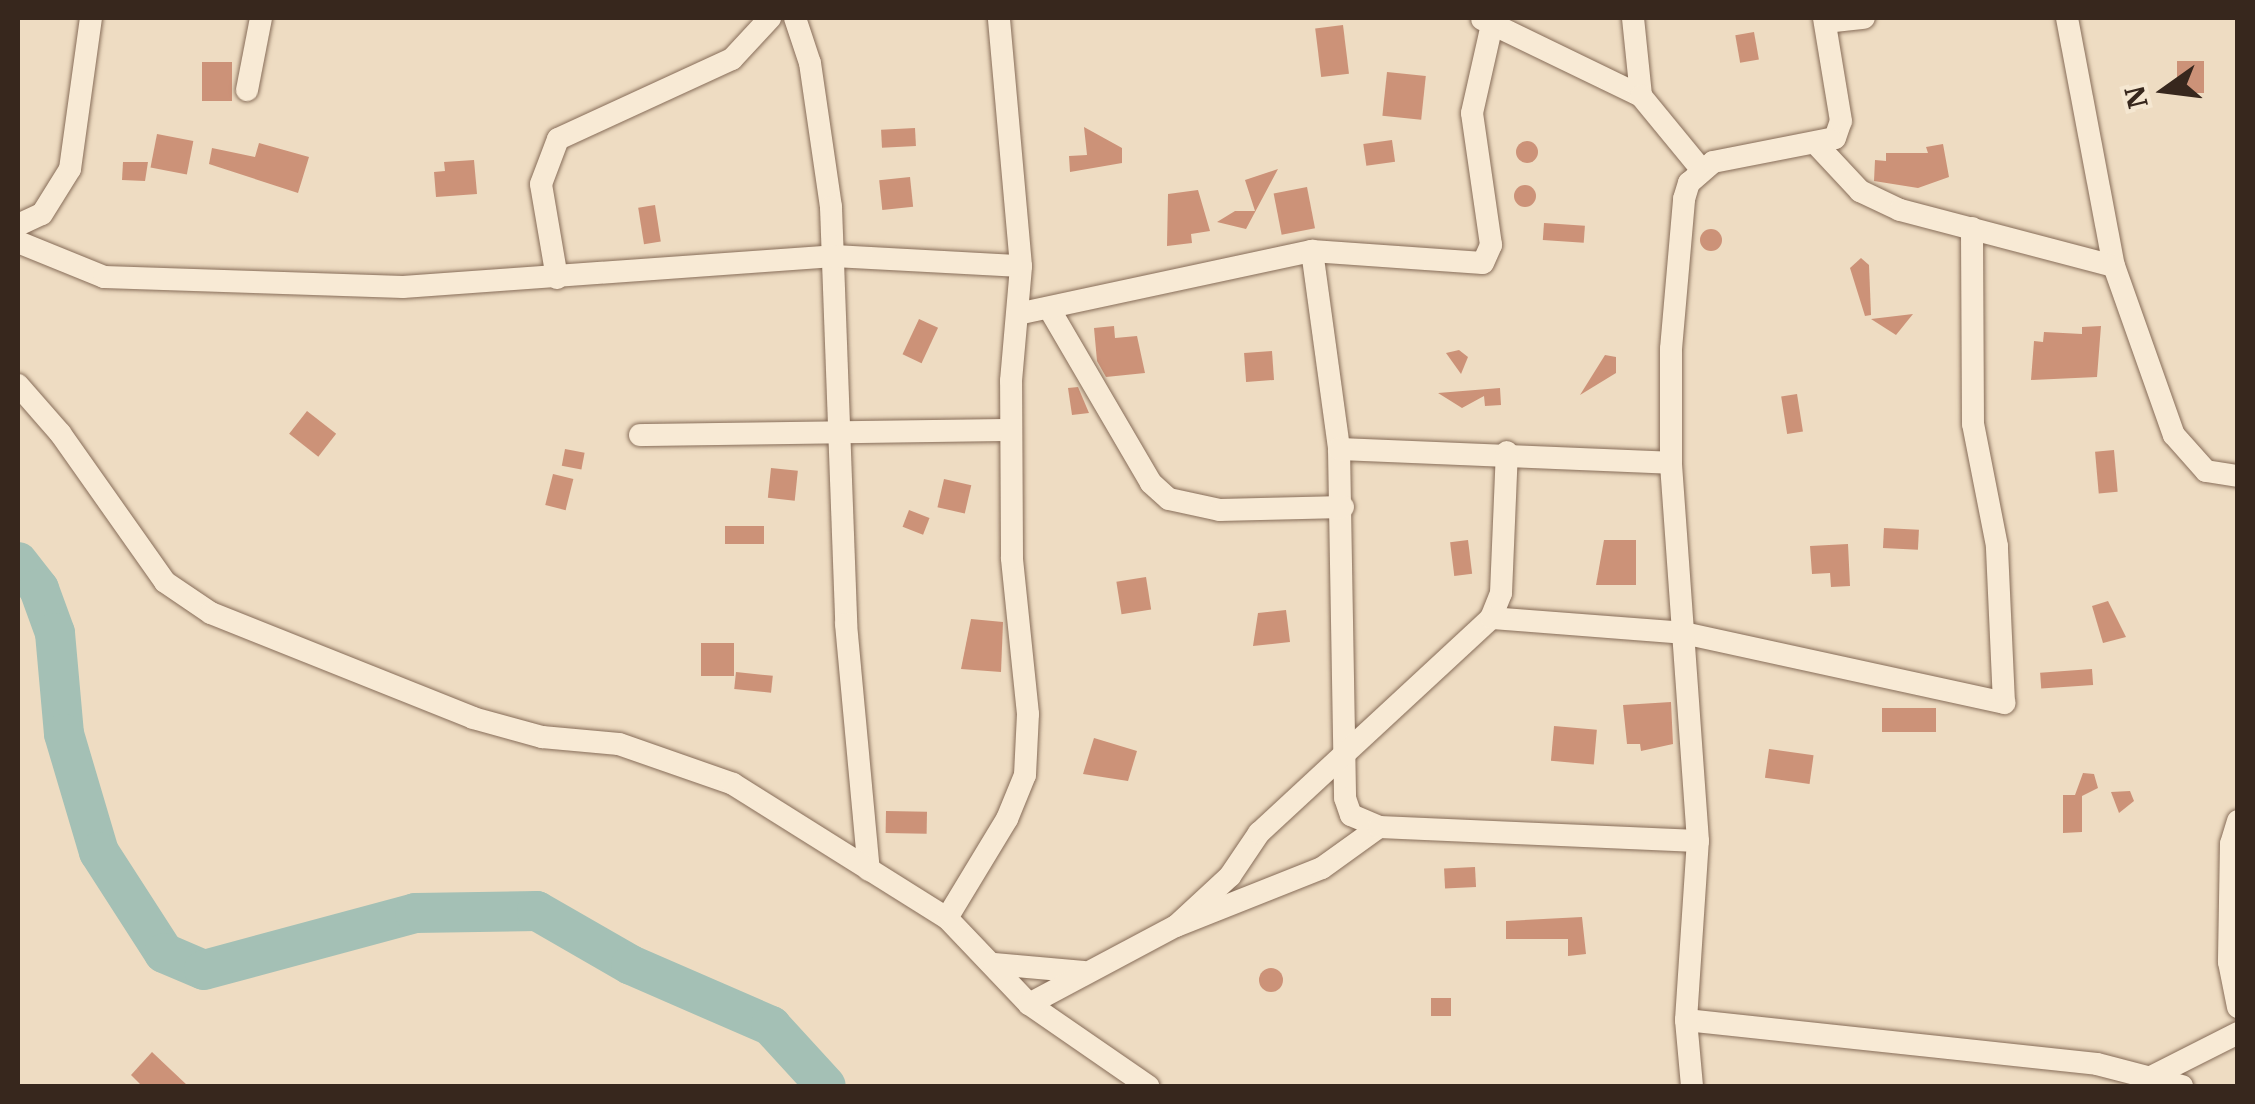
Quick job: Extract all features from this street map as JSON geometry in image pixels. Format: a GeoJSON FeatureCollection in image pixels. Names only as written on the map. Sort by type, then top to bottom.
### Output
{"type":"FeatureCollection","features":[{"type":"Feature","properties":{"kind":"street"},"geometry":{"type":"LineString","coordinates":[[18,225],[42,214],[70,169],[91,18]]}},
{"type":"Feature","properties":{"kind":"street"},"geometry":{"type":"LineString","coordinates":[[247,90],[261,18]]}},
{"type":"Feature","properties":{"kind":"street"},"geometry":{"type":"LineString","coordinates":[[556,278],[542,184],[558,140],[732,60],[770,18]]}},
{"type":"Feature","properties":{"kind":"street"},"geometry":{"type":"LineString","coordinates":[[795,18],[822,125],[834,256],[836,431],[869,870]]}},
{"type":"Feature","properties":{"kind":"street"},"geometry":{"type":"LineString","coordinates":[[946,918],[1007,819],[1025,775],[1028,714],[1012,558],[1011,430],[1022,313],[1021,266],[998,18]]}},
{"type":"Feature","properties":{"kind":"street"},"geometry":{"type":"LineString","coordinates":[[1633,18],[1641,96]]}},
{"type":"Feature","properties":{"kind":"street"},"geometry":{"type":"LineString","coordinates":[[1701,169],[1818,146],[1835,138],[1841,121],[1824,20],[1864,18]]}},
{"type":"Feature","properties":{"kind":"street"},"geometry":{"type":"LineString","coordinates":[[2068,18],[2114,266],[2174,435],[2206,471],[2238,476]]}},
{"type":"Feature","properties":{"kind":"street"},"geometry":{"type":"LineString","coordinates":[[1022,313],[1312,252],[1475,265],[1489,257],[1472,114],[1486,21],[1641,96],[1701,169]]}},
{"type":"Feature","properties":{"kind":"street"},"geometry":{"type":"LineString","coordinates":[[1818,146],[1860,191],[1900,210],[2114,266]]}},
{"type":"Feature","properties":{"kind":"street"},"geometry":{"type":"LineString","coordinates":[[1692,1086],[1686,1020],[1698,840],[1671,463],[1670,349],[1684,200],[1701,169]]}},
{"type":"Feature","properties":{"kind":"street"},"geometry":{"type":"LineString","coordinates":[[1491,618],[1684,633],[2004,703],[1996,546],[1973,424],[1972,228]]}},
{"type":"Feature","properties":{"kind":"street"},"geometry":{"type":"LineString","coordinates":[[18,242],[104,277],[451,288],[834,256],[1021,266]]}},
{"type":"Feature","properties":{"kind":"street"},"geometry":{"type":"LineString","coordinates":[[1312,252],[1339,449],[1347,754],[1344,798],[1351,815],[1380,827],[1698,840]]}},
{"type":"Feature","properties":{"kind":"street"},"geometry":{"type":"LineString","coordinates":[[1050,310],[1151,483],[1170,499],[1220,510],[1342,508]]}},
{"type":"Feature","properties":{"kind":"street"},"geometry":{"type":"LineString","coordinates":[[18,384],[60,432],[165,582],[211,613],[473,718],[542,737],[619,744],[704,770],[946,918],[1030,1004],[1148,1086]]}},
{"type":"Feature","properties":{"kind":"street"},"geometry":{"type":"LineString","coordinates":[[640,434],[1011,430]]}},
{"type":"Feature","properties":{"kind":"street"},"geometry":{"type":"LineString","coordinates":[[1339,449],[1506,452],[1671,463]]}},
{"type":"Feature","properties":{"kind":"street"},"geometry":{"type":"LineString","coordinates":[[1176,926],[1230,876],[1259,834],[1491,618],[1501,593],[1506,452]]}},
{"type":"Feature","properties":{"kind":"street"},"geometry":{"type":"LineString","coordinates":[[2238,821],[2230,844],[2229,962],[2238,1007]]}},
{"type":"Feature","properties":{"kind":"street"},"geometry":{"type":"LineString","coordinates":[[1030,1004],[1176,926],[1280,889],[1380,827]]}},
{"type":"Feature","properties":{"kind":"street"},"geometry":{"type":"LineString","coordinates":[[994,964],[1088,972]]}},
{"type":"Feature","properties":{"kind":"street"},"geometry":{"type":"LineString","coordinates":[[1686,1020],[1988,1050],[2142,1082],[2182,1086]]}},
{"type":"Feature","properties":{"kind":"street"},"geometry":{"type":"LineString","coordinates":[[2142,1082],[2238,1033]]}},
{"type":"Feature","properties":{"kind":"building"},"geometry":{"type":"Polygon","coordinates":[[[1343,25],[1349,74],[1321,77],[1315,28],[1343,25]]]}},
{"type":"Feature","properties":{"kind":"building"},"geometry":{"type":"Polygon","coordinates":[[[1754,32],[1759,60],[1740,63],[1735,35],[1754,32]]]}},
{"type":"Feature","properties":{"kind":"building"},"geometry":{"type":"Polygon","coordinates":[[[2177,61],[2204,61],[2204,93],[2177,93],[2177,61]]]}},
{"type":"Feature","properties":{"kind":"building"},"geometry":{"type":"Polygon","coordinates":[[[202,62],[232,62],[232,101],[202,101],[202,62]]]}},
{"type":"Feature","properties":{"kind":"building"},"geometry":{"type":"Polygon","coordinates":[[[1387,72],[1426,76],[1421,120],[1382,116],[1387,72]]]}},
{"type":"Feature","properties":{"kind":"building"},"geometry":{"type":"Polygon","coordinates":[[[1084,127],[1122,148],[1122,163],[1070,172],[1069,156],[1087,155],[1084,127]]]}},
{"type":"Feature","properties":{"kind":"building"},"geometry":{"type":"Polygon","coordinates":[[[915,128],[916,146],[882,148],[881,130],[915,128]]]}},
{"type":"Feature","properties":{"kind":"building"},"geometry":{"type":"Polygon","coordinates":[[[157,134],[193,141],[187,174],[151,167],[157,134]]]}},
{"type":"Feature","properties":{"kind":"building"},"geometry":{"type":"Polygon","coordinates":[[[1392,140],[1395,162],[1366,166],[1363,144],[1392,140]]]}},
{"type":"Feature","properties":{"kind":"building"},"geometry":{"type":"Polygon","coordinates":[[[1527,141],[1535,144],[1535,160],[1527,163],[1519,160],[1516,152],[1519,144],[1527,141]]]}},
{"type":"Feature","properties":{"kind":"building"},"geometry":{"type":"Polygon","coordinates":[[[259,143],[309,157],[298,193],[209,164],[212,148],[255,157],[259,143]]]}},
{"type":"Feature","properties":{"kind":"building"},"geometry":{"type":"Polygon","coordinates":[[[1943,144],[1949,177],[1918,188],[1874,181],[1875,160],[1886,161],[1886,153],[1928,153],[1926,147],[1943,144]]]}},
{"type":"Feature","properties":{"kind":"building"},"geometry":{"type":"Polygon","coordinates":[[[474,160],[477,194],[436,197],[434,172],[445,171],[444,162],[474,160]]]}},
{"type":"Feature","properties":{"kind":"building"},"geometry":{"type":"Polygon","coordinates":[[[123,162],[148,162],[145,181],[122,180],[123,162]]]}},
{"type":"Feature","properties":{"kind":"building"},"geometry":{"type":"Polygon","coordinates":[[[1278,169],[1246,229],[1217,222],[1235,211],[1255,211],[1245,180],[1278,169]]]}},
{"type":"Feature","properties":{"kind":"building"},"geometry":{"type":"Polygon","coordinates":[[[910,177],[913,207],[882,210],[879,180],[910,177]]]}},
{"type":"Feature","properties":{"kind":"building"},"geometry":{"type":"Polygon","coordinates":[[[1525,185],[1533,188],[1533,204],[1525,207],[1517,204],[1514,196],[1517,188],[1525,185]]]}},
{"type":"Feature","properties":{"kind":"building"},"geometry":{"type":"Polygon","coordinates":[[[1307,187],[1315,228],[1282,235],[1274,193],[1307,187]]]}},
{"type":"Feature","properties":{"kind":"building"},"geometry":{"type":"Polygon","coordinates":[[[1198,190],[1210,231],[1191,234],[1192,243],[1167,246],[1168,194],[1198,190]]]}},
{"type":"Feature","properties":{"kind":"building"},"geometry":{"type":"Polygon","coordinates":[[[655,205],[661,242],[644,244],[638,208],[655,205]]]}},
{"type":"Feature","properties":{"kind":"building"},"geometry":{"type":"Polygon","coordinates":[[[1544,223],[1585,226],[1584,243],[1543,240],[1544,223]]]}},
{"type":"Feature","properties":{"kind":"building"},"geometry":{"type":"Polygon","coordinates":[[[1711,229],[1719,232],[1719,248],[1711,251],[1703,248],[1700,240],[1703,232],[1711,229]]]}},
{"type":"Feature","properties":{"kind":"building"},"geometry":{"type":"Polygon","coordinates":[[[1861,258],[1869,265],[1871,315],[1865,316],[1850,268],[1861,258]]]}},
{"type":"Feature","properties":{"kind":"building"},"geometry":{"type":"Polygon","coordinates":[[[1913,314],[1896,335],[1871,319],[1913,314]]]}},
{"type":"Feature","properties":{"kind":"building"},"geometry":{"type":"Polygon","coordinates":[[[919,319],[938,328],[922,363],[903,354],[919,319]]]}},
{"type":"Feature","properties":{"kind":"building"},"geometry":{"type":"Polygon","coordinates":[[[1114,326],[1115,338],[1137,336],[1145,373],[1106,377],[1097,361],[1094,328],[1114,326]]]}},
{"type":"Feature","properties":{"kind":"building"},"geometry":{"type":"Polygon","coordinates":[[[2101,326],[2097,377],[2031,380],[2034,341],[2043,342],[2044,332],[2082,334],[2082,327],[2101,326]]]}},
{"type":"Feature","properties":{"kind":"building"},"geometry":{"type":"Polygon","coordinates":[[[1459,350],[1468,357],[1461,374],[1446,353],[1459,350]]]}},
{"type":"Feature","properties":{"kind":"building"},"geometry":{"type":"Polygon","coordinates":[[[1272,351],[1274,380],[1246,382],[1244,353],[1272,351]]]}},
{"type":"Feature","properties":{"kind":"building"},"geometry":{"type":"Polygon","coordinates":[[[1605,355],[1616,357],[1616,373],[1580,395],[1605,355]]]}},
{"type":"Feature","properties":{"kind":"building"},"geometry":{"type":"Polygon","coordinates":[[[1078,387],[1089,413],[1072,415],[1068,388],[1078,387]]]}},
{"type":"Feature","properties":{"kind":"building"},"geometry":{"type":"Polygon","coordinates":[[[1500,388],[1501,405],[1485,406],[1484,396],[1462,408],[1438,393],[1500,388]]]}},
{"type":"Feature","properties":{"kind":"building"},"geometry":{"type":"Polygon","coordinates":[[[1797,394],[1803,432],[1787,434],[1781,397],[1797,394]]]}},
{"type":"Feature","properties":{"kind":"building"},"geometry":{"type":"Polygon","coordinates":[[[307,411],[336,434],[318,457],[289,434],[307,411]]]}},
{"type":"Feature","properties":{"kind":"building"},"geometry":{"type":"Polygon","coordinates":[[[565,449],[585,453],[581,470],[562,466],[565,449]]]}},
{"type":"Feature","properties":{"kind":"building"},"geometry":{"type":"Polygon","coordinates":[[[2114,450],[2118,492],[2099,493],[2095,452],[2114,450]]]}},
{"type":"Feature","properties":{"kind":"building"},"geometry":{"type":"Polygon","coordinates":[[[771,468],[798,471],[795,501],[768,498],[771,468]]]}},
{"type":"Feature","properties":{"kind":"building"},"geometry":{"type":"Polygon","coordinates":[[[553,474],[573,479],[566,510],[545,505],[553,474]]]}},
{"type":"Feature","properties":{"kind":"building"},"geometry":{"type":"Polygon","coordinates":[[[944,479],[971,485],[965,514],[937,507],[944,479]]]}},
{"type":"Feature","properties":{"kind":"building"},"geometry":{"type":"Polygon","coordinates":[[[909,510],[930,518],[923,535],[903,527],[909,510]]]}},
{"type":"Feature","properties":{"kind":"building"},"geometry":{"type":"Polygon","coordinates":[[[725,526],[764,526],[764,544],[725,544],[725,526]]]}},
{"type":"Feature","properties":{"kind":"building"},"geometry":{"type":"Polygon","coordinates":[[[1884,528],[1919,530],[1918,550],[1883,548],[1884,528]]]}},
{"type":"Feature","properties":{"kind":"building"},"geometry":{"type":"Polygon","coordinates":[[[1468,540],[1472,574],[1454,576],[1450,542],[1468,540]]]}},
{"type":"Feature","properties":{"kind":"building"},"geometry":{"type":"Polygon","coordinates":[[[1604,540],[1636,540],[1636,585],[1596,585],[1604,540]]]}},
{"type":"Feature","properties":{"kind":"building"},"geometry":{"type":"Polygon","coordinates":[[[1848,544],[1850,586],[1831,587],[1830,573],[1812,574],[1810,546],[1848,544]]]}},
{"type":"Feature","properties":{"kind":"building"},"geometry":{"type":"Polygon","coordinates":[[[1146,577],[1151,610],[1122,614],[1116,582],[1146,577]]]}},
{"type":"Feature","properties":{"kind":"building"},"geometry":{"type":"Polygon","coordinates":[[[2108,601],[2126,637],[2103,643],[2092,606],[2108,601]]]}},
{"type":"Feature","properties":{"kind":"building"},"geometry":{"type":"Polygon","coordinates":[[[1286,610],[1290,642],[1253,646],[1258,613],[1286,610]]]}},
{"type":"Feature","properties":{"kind":"building"},"geometry":{"type":"Polygon","coordinates":[[[971,619],[1003,622],[1001,672],[961,669],[971,619]]]}},
{"type":"Feature","properties":{"kind":"building"},"geometry":{"type":"Polygon","coordinates":[[[701,643],[734,643],[734,676],[701,676],[701,643]]]}},
{"type":"Feature","properties":{"kind":"building"},"geometry":{"type":"Polygon","coordinates":[[[2092,669],[2093,685],[2041,689],[2040,673],[2092,669]]]}},
{"type":"Feature","properties":{"kind":"building"},"geometry":{"type":"Polygon","coordinates":[[[736,672],[773,676],[771,693],[734,689],[736,672]]]}},
{"type":"Feature","properties":{"kind":"building"},"geometry":{"type":"Polygon","coordinates":[[[1671,702],[1673,744],[1641,751],[1640,744],[1627,744],[1623,705],[1671,702]]]}},
{"type":"Feature","properties":{"kind":"building"},"geometry":{"type":"Polygon","coordinates":[[[1882,708],[1936,708],[1936,732],[1882,732],[1882,708]]]}},
{"type":"Feature","properties":{"kind":"building"},"geometry":{"type":"Polygon","coordinates":[[[1554,726],[1597,730],[1594,765],[1551,761],[1554,726]]]}},
{"type":"Feature","properties":{"kind":"building"},"geometry":{"type":"Polygon","coordinates":[[[1094,738],[1137,751],[1128,781],[1083,774],[1094,738]]]}},
{"type":"Feature","properties":{"kind":"building"},"geometry":{"type":"Polygon","coordinates":[[[1769,749],[1814,755],[1810,784],[1765,778],[1769,749]]]}},
{"type":"Feature","properties":{"kind":"building"},"geometry":{"type":"Polygon","coordinates":[[[2083,773],[2094,774],[2098,788],[2082,796],[2082,832],[2063,833],[2063,795],[2075,795],[2083,773]]]}},
{"type":"Feature","properties":{"kind":"building"},"geometry":{"type":"Polygon","coordinates":[[[2130,791],[2134,801],[2119,813],[2111,792],[2130,791]]]}},
{"type":"Feature","properties":{"kind":"building"},"geometry":{"type":"Polygon","coordinates":[[[886,811],[927,812],[927,834],[886,833],[886,811]]]}},
{"type":"Feature","properties":{"kind":"building"},"geometry":{"type":"Polygon","coordinates":[[[1475,867],[1476,887],[1445,889],[1444,869],[1475,867]]]}},
{"type":"Feature","properties":{"kind":"building"},"geometry":{"type":"Polygon","coordinates":[[[1582,917],[1586,954],[1568,956],[1568,939],[1506,939],[1506,921],[1582,917]]]}},
{"type":"Feature","properties":{"kind":"building"},"geometry":{"type":"Polygon","coordinates":[[[1271,968],[1283,980],[1271,992],[1259,980],[1271,968]]]}},
{"type":"Feature","properties":{"kind":"building"},"geometry":{"type":"Polygon","coordinates":[[[1431,998],[1451,998],[1451,1016],[1431,1016],[1431,998]]]}},
{"type":"Feature","properties":{"kind":"building"},"geometry":{"type":"Polygon","coordinates":[[[152,1052],[188,1086],[142,1086],[131,1075],[152,1052]]]}},
{"type":"Feature","properties":{"kind":"waterway"},"geometry":{"type":"LineString","coordinates":[[18,562],[39,589],[55,633],[64,734],[99,852],[164,953],[204,970],[415,913],[537,911],[631,965],[771,1026],[826,1086]]}}]}
